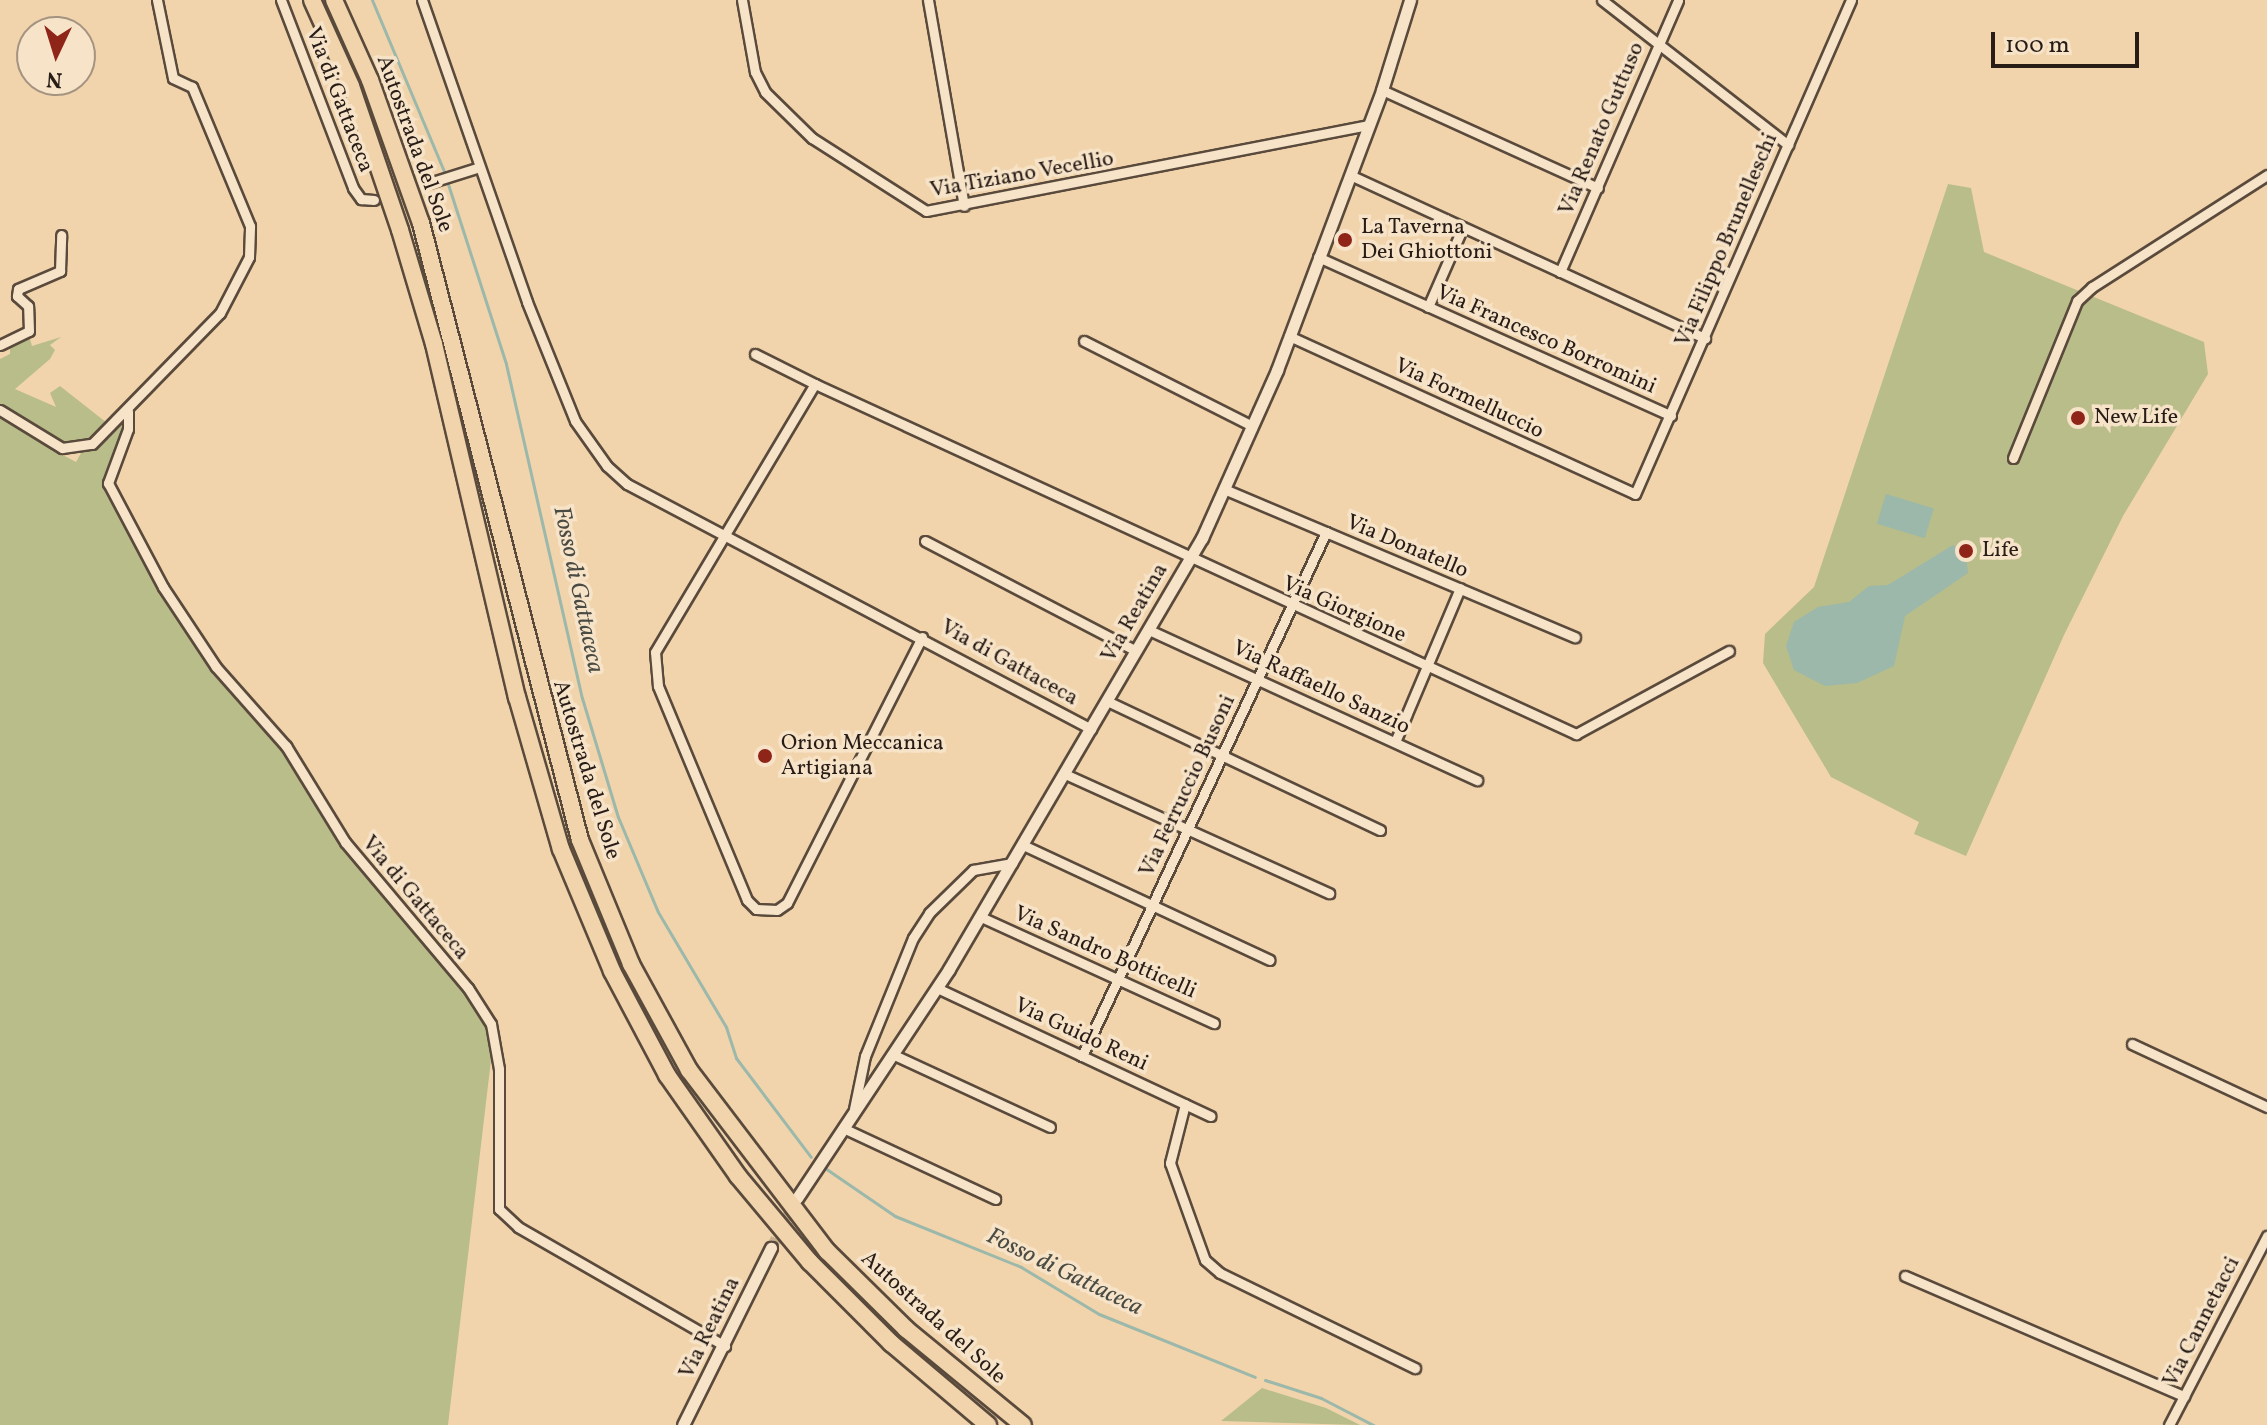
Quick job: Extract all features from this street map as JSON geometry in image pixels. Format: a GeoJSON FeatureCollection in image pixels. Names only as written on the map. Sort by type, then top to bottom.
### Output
{"type":"FeatureCollection","features":[{"type":"Feature","properties":{"kind":"highway","name":"Autostrada del Sole"},"geometry":{"type":"LineString","coordinates":[[312,0],[351,86],[400,230],[434,344],[517,697],[561,849],[612,971],[667,1075],[738,1176],[810,1262],[891,1343],[988,1425]]}},
{"type":"Feature","properties":{"kind":"highway","name":"Autostrada del Sole"},"geometry":{"type":"LineString","coordinates":[[334,0],[370,80],[421,223],[580,840],[631,964],[689,1070],[827,1251],[906,1329],[1023,1425]]}},
{"type":"Feature","properties":{"kind":"street"},"geometry":{"type":"LineString","coordinates":[[0,410],[46,441],[74,449],[92,444],[128,411],[220,313],[253,244],[192,87],[173,78],[157,0]]}},
{"type":"Feature","properties":{"kind":"street","name":"Via di Gattaceca"},"geometry":{"type":"LineString","coordinates":[[281,0],[350,181],[361,199],[374,200]]}},
{"type":"Feature","properties":{"kind":"street","name":"Via di Gattaceca"},"geometry":{"type":"LineString","coordinates":[[422,0],[477,168],[575,421],[590,446],[627,484],[922,637],[1091,729]]}},
{"type":"Feature","properties":{"kind":"street","name":"Via Tiziano Vecellio"},"geometry":{"type":"LineString","coordinates":[[742,0],[757,80],[801,130],[921,209],[964,206],[1368,125]]}},
{"type":"Feature","properties":{"kind":"street"},"geometry":{"type":"LineString","coordinates":[[928,0],[964,206]]}},
{"type":"Feature","properties":{"kind":"street","name":"Via Reatina"},"geometry":{"type":"LineString","coordinates":[[797,1198],[981,917],[1189,560],[1224,489],[1289,336],[1382,90],[1410,0]]}},
{"type":"Feature","properties":{"kind":"street"},"geometry":{"type":"LineString","coordinates":[[1602,0],[1788,145]]}},
{"type":"Feature","properties":{"kind":"street","name":"Via Renato Guttuso"},"geometry":{"type":"LineString","coordinates":[[1560,272],[1678,0]]}},
{"type":"Feature","properties":{"kind":"street","name":"Via Filippo Brunelleschi"},"geometry":{"type":"LineString","coordinates":[[1635,494],[1851,0]]}},
{"type":"Feature","properties":{"kind":"street"},"geometry":{"type":"LineString","coordinates":[[1382,90],[1598,188]]}},
{"type":"Feature","properties":{"kind":"street"},"geometry":{"type":"LineString","coordinates":[[429,183],[477,168]]}},
{"type":"Feature","properties":{"kind":"street"},"geometry":{"type":"LineString","coordinates":[[1350,175],[1705,338]]}},
{"type":"Feature","properties":{"kind":"street"},"geometry":{"type":"LineString","coordinates":[[2013,458],[2077,301],[2267,175]]}},
{"type":"Feature","properties":{"kind":"street"},"geometry":{"type":"LineString","coordinates":[[1428,307],[1463,227]]}},
{"type":"Feature","properties":{"kind":"street"},"geometry":{"type":"LineString","coordinates":[[0,345],[29,331],[28,306],[17,296],[18,289],[60,271],[61,235]]}},
{"type":"Feature","properties":{"kind":"street","name":"Via Francesco Borromini"},"geometry":{"type":"LineString","coordinates":[[1318,257],[1671,416]]}},
{"type":"Feature","properties":{"kind":"street","name":"Via Formelluccio"},"geometry":{"type":"LineString","coordinates":[[1289,336],[1635,494]]}},
{"type":"Feature","properties":{"kind":"street"},"geometry":{"type":"LineString","coordinates":[[1084,341],[1252,426]]}},
{"type":"Feature","properties":{"kind":"street","name":"Via Giorgione"},"geometry":{"type":"LineString","coordinates":[[755,354],[1189,560],[1576,734],[1729,651]]}},
{"type":"Feature","properties":{"kind":"street"},"geometry":{"type":"LineString","coordinates":[[815,384],[659,637],[654,673],[747,900],[756,909],[777,910],[787,903],[922,637]]}},
{"type":"Feature","properties":{"kind":"street","name":"Via di Gattaceca"},"geometry":{"type":"LineString","coordinates":[[128,411],[128,429],[108,483],[111,496],[170,598],[216,667],[286,746],[345,842],[468,988],[491,1024],[499,1069],[499,1209],[518,1227],[725,1346]]}},
{"type":"Feature","properties":{"kind":"street","name":"Via Donatello"},"geometry":{"type":"LineString","coordinates":[[1224,489],[1575,637]]}},
{"type":"Feature","properties":{"kind":"street","name":"Via Ferruccio Busoni"},"geometry":{"type":"LineString","coordinates":[[1082,1056],[1326,532]]}},
{"type":"Feature","properties":{"kind":"street"},"geometry":{"type":"LineString","coordinates":[[925,541],[1136,651]]}},
{"type":"Feature","properties":{"kind":"street"},"geometry":{"type":"LineString","coordinates":[[1395,742],[1460,588]]}},
{"type":"Feature","properties":{"kind":"street","name":"Via Raffaello Sanzio"},"geometry":{"type":"LineString","coordinates":[[1149,630],[1477,780]]}},
{"type":"Feature","properties":{"kind":"street"},"geometry":{"type":"LineString","coordinates":[[1107,701],[1380,830]]}},
{"type":"Feature","properties":{"kind":"street"},"geometry":{"type":"LineString","coordinates":[[1065,774],[1329,893]]}},
{"type":"Feature","properties":{"kind":"street"},"geometry":{"type":"LineString","coordinates":[[1023,845],[1270,960]]}},
{"type":"Feature","properties":{"kind":"street"},"geometry":{"type":"LineString","coordinates":[[853,1114],[865,1056],[921,926],[973,870],[1012,863]]}},
{"type":"Feature","properties":{"kind":"street","name":"Via Sandro Botticelli"},"geometry":{"type":"LineString","coordinates":[[981,917],[1214,1023]]}},
{"type":"Feature","properties":{"kind":"street","name":"Via Guido Reni"},"geometry":{"type":"LineString","coordinates":[[937,988],[1210,1116]]}},
{"type":"Feature","properties":{"kind":"street"},"geometry":{"type":"LineString","coordinates":[[2132,1044],[2267,1107]]}},
{"type":"Feature","properties":{"kind":"street"},"geometry":{"type":"LineString","coordinates":[[892,1054],[1050,1127]]}},
{"type":"Feature","properties":{"kind":"street"},"geometry":{"type":"LineString","coordinates":[[1185,1104],[1170,1163],[1205,1260],[1220,1273],[1415,1368]]}},
{"type":"Feature","properties":{"kind":"street"},"geometry":{"type":"LineString","coordinates":[[843,1128],[995,1199]]}},
{"type":"Feature","properties":{"kind":"street","name":"Via Cannetacci"},"geometry":{"type":"LineString","coordinates":[[2169,1425],[2267,1236]]}},
{"type":"Feature","properties":{"kind":"street","name":"Via Reatina"},"geometry":{"type":"LineString","coordinates":[[683,1425],[725,1346],[771,1248]]}},
{"type":"Feature","properties":{"kind":"street"},"geometry":{"type":"LineString","coordinates":[[1905,1276],[2184,1396]]}},
{"type":"Feature","properties":{"kind":"green space","name":"Life"},"geometry":{"type":"Polygon","coordinates":[[[1948,184],[1971,188],[1984,252],[2204,342],[2208,374],[2123,516],[2064,635],[1966,856],[1914,834],[1919,822],[1831,777],[1763,663],[1765,634],[1814,587],[1948,184]]]}},
{"type":"Feature","properties":{"kind":"green space"},"geometry":{"type":"Polygon","coordinates":[[[29,336],[32,346],[61,337],[50,345],[55,350],[50,359],[15,389],[56,407],[50,393],[60,386],[107,423],[82,444],[59,447],[59,453],[76,462],[81,453],[125,421],[105,492],[189,635],[296,766],[310,797],[344,844],[481,1011],[493,1043],[448,1425],[0,1425],[0,359],[10,354],[10,345],[29,336]]]}},
{"type":"Feature","properties":{"kind":"green space"},"geometry":{"type":"Polygon","coordinates":[[[1262,1388],[1326,1408],[1360,1425],[1221,1421],[1262,1388]]]}},
{"type":"Feature","properties":{"kind":"shaded area"},"geometry":{"type":"Polygon","coordinates":[[[1886,494],[1934,509],[1925,538],[1877,524],[1886,494]]]}},
{"type":"Feature","properties":{"kind":"shaded area"},"geometry":{"type":"Polygon","coordinates":[[[1953,545],[1966,557],[1968,573],[1905,616],[1894,666],[1857,683],[1825,686],[1794,670],[1786,646],[1794,622],[1818,607],[1849,602],[1869,586],[1888,585],[1953,545]]]}},
{"type":"Feature","properties":{"kind":"waterway","name":"Fosso di Gattaceca"},"geometry":{"type":"LineString","coordinates":[[372,0],[445,174]]}},
{"type":"Feature","properties":{"kind":"waterway","name":"Fosso di Gattaceca"},"geometry":{"type":"LineString","coordinates":[[447,181],[506,364],[582,698],[618,817],[658,912],[726,1027],[736,1058],[811,1157]]}},
{"type":"Feature","properties":{"kind":"waterway","name":"Fosso di Gattaceca"},"geometry":{"type":"LineString","coordinates":[[822,1166],[895,1216],[1021,1267],[1099,1314],[1255,1377]]}},
{"type":"Feature","properties":{"kind":"waterway","name":"Fosso di Gattaceca"},"geometry":{"type":"LineString","coordinates":[[1265,1380],[1321,1398],[1373,1425]]}},
{"type":"Feature","properties":{"kind":"tunnel"},"geometry":{"type":"LineString","coordinates":[[384,197],[429,183]]}},
{"type":"Feature","properties":{"kind":"tunnel"},"geometry":{"type":"LineString","coordinates":[[771,1248],[795,1202]]}},
{"type":"Feature","properties":{"kind":"place","name":"La Taverna Dei Ghiottoni"},"geometry":{"type":"Point","coordinates":[1345,240]}},
{"type":"Feature","properties":{"kind":"place","name":"New Life"},"geometry":{"type":"Point","coordinates":[2078,418]}},
{"type":"Feature","properties":{"kind":"place","name":"Life"},"geometry":{"type":"Point","coordinates":[1966,551]}},
{"type":"Feature","properties":{"kind":"place","name":"Orion Meccanica Artigiana"},"geometry":{"type":"Point","coordinates":[765,756]}}]}
